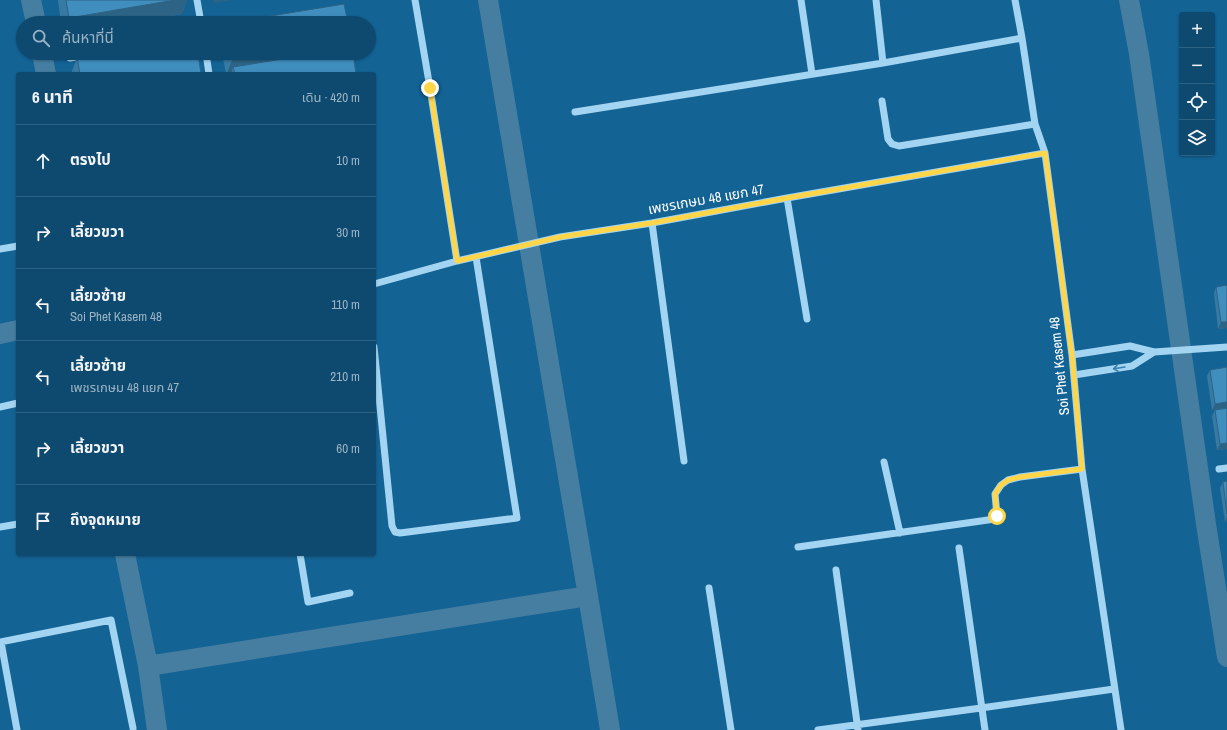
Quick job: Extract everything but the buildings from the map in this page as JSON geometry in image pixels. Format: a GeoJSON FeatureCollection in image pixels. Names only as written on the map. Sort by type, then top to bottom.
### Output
{"type":"FeatureCollection","features":[{"type":"Feature","properties":{"kind":"street"},"geometry":{"type":"LineString","coordinates":[[197,0],[200,16]]}},
{"type":"Feature","properties":{"kind":"street"},"geometry":{"type":"LineString","coordinates":[[415,0],[457,261]]}},
{"type":"Feature","properties":{"kind":"street"},"geometry":{"type":"LineString","coordinates":[[801,0],[812,74]]}},
{"type":"Feature","properties":{"kind":"street"},"geometry":{"type":"LineString","coordinates":[[876,0],[884,63]]}},
{"type":"Feature","properties":{"kind":"street","name":"Soi Phet Kasem 48"},"geometry":{"type":"LineString","coordinates":[[1015,0],[1035,124],[1045,153],[1072,355],[1082,469],[1121,730]]}},
{"type":"Feature","properties":{"kind":"street"},"geometry":{"type":"LineString","coordinates":[[575,112],[884,63],[1022,38]]}},
{"type":"Feature","properties":{"kind":"street"},"geometry":{"type":"LineString","coordinates":[[207,60],[209,72]]}},
{"type":"Feature","properties":{"kind":"street"},"geometry":{"type":"LineString","coordinates":[[882,101],[888,139],[892,144],[899,146],[1035,124]]}},
{"type":"Feature","properties":{"kind":"street","name":"เพชรเกษม 48 แยก 47"},"geometry":{"type":"LineString","coordinates":[[376,283],[508,248],[560,237],[652,223],[1045,153]]}},
{"type":"Feature","properties":{"kind":"street"},"geometry":{"type":"LineString","coordinates":[[787,198],[807,319]]}},
{"type":"Feature","properties":{"kind":"street"},"geometry":{"type":"LineString","coordinates":[[652,223],[684,461]]}},
{"type":"Feature","properties":{"kind":"street"},"geometry":{"type":"LineString","coordinates":[[0,249],[16,246]]}},
{"type":"Feature","properties":{"kind":"street"},"geometry":{"type":"LineString","coordinates":[[376,367],[392,526],[395,532],[400,533],[517,518],[476,257]]}},
{"type":"Feature","properties":{"kind":"street"},"geometry":{"type":"LineString","coordinates":[[1072,355],[1130,346],[1154,352],[1224,347]]}},
{"type":"Feature","properties":{"kind":"street"},"geometry":{"type":"LineString","coordinates":[[1074,375],[1132,366],[1154,352]]}},
{"type":"Feature","properties":{"kind":"street"},"geometry":{"type":"LineString","coordinates":[[0,407],[16,403]]}},
{"type":"Feature","properties":{"kind":"street"},"geometry":{"type":"LineString","coordinates":[[884,462],[900,533]]}},
{"type":"Feature","properties":{"kind":"street"},"geometry":{"type":"LineString","coordinates":[[1219,469],[1227,468]]}},
{"type":"Feature","properties":{"kind":"street"},"geometry":{"type":"LineString","coordinates":[[798,547],[995,519],[997,516],[995,494],[1001,485],[1008,480],[1020,477],[1082,469]]}},
{"type":"Feature","properties":{"kind":"street"},"geometry":{"type":"LineString","coordinates":[[0,527],[16,524]]}},
{"type":"Feature","properties":{"kind":"street"},"geometry":{"type":"LineString","coordinates":[[959,548],[985,730]]}},
{"type":"Feature","properties":{"kind":"street"},"geometry":{"type":"LineString","coordinates":[[300,556],[308,602],[350,593]]}},
{"type":"Feature","properties":{"kind":"street"},"geometry":{"type":"LineString","coordinates":[[836,570],[857,727]]}},
{"type":"Feature","properties":{"kind":"street"},"geometry":{"type":"LineString","coordinates":[[709,588],[731,730]]}},
{"type":"Feature","properties":{"kind":"street"},"geometry":{"type":"LineString","coordinates":[[17,730],[0,642],[111,620],[133,728]]}},
{"type":"Feature","properties":{"kind":"street"},"geometry":{"type":"LineString","coordinates":[[818,730],[857,727],[1114,688]]}},
{"type":"Feature","properties":{"kind":"waterway"},"geometry":{"type":"LineString","coordinates":[[31,0],[34,16]]}},
{"type":"Feature","properties":{"kind":"waterway"},"geometry":{"type":"LineString","coordinates":[[148,666],[588,596],[488,0]]}},
{"type":"Feature","properties":{"kind":"waterway"},"geometry":{"type":"LineString","coordinates":[[1129,0],[1139,54],[1206,524],[1227,657]]}},
{"type":"Feature","properties":{"kind":"waterway"},"geometry":{"type":"LineString","coordinates":[[43,60],[46,72]]}},
{"type":"Feature","properties":{"kind":"waterway"},"geometry":{"type":"LineString","coordinates":[[0,334],[16,330]]}},
{"type":"Feature","properties":{"kind":"waterway"},"geometry":{"type":"LineString","coordinates":[[125,556],[148,666],[157,730]]}},
{"type":"Feature","properties":{"kind":"waterway"},"geometry":{"type":"LineString","coordinates":[[588,596],[610,730]]}},
{"type":"Feature","properties":{"kind":"route"},"geometry":{"type":"LineString","coordinates":[[430,88],[457,261],[560,237],[652,223],[1045,153],[1072,355],[1082,469],[1020,477],[1008,480],[1001,485],[995,494],[997,516]]}}]}
